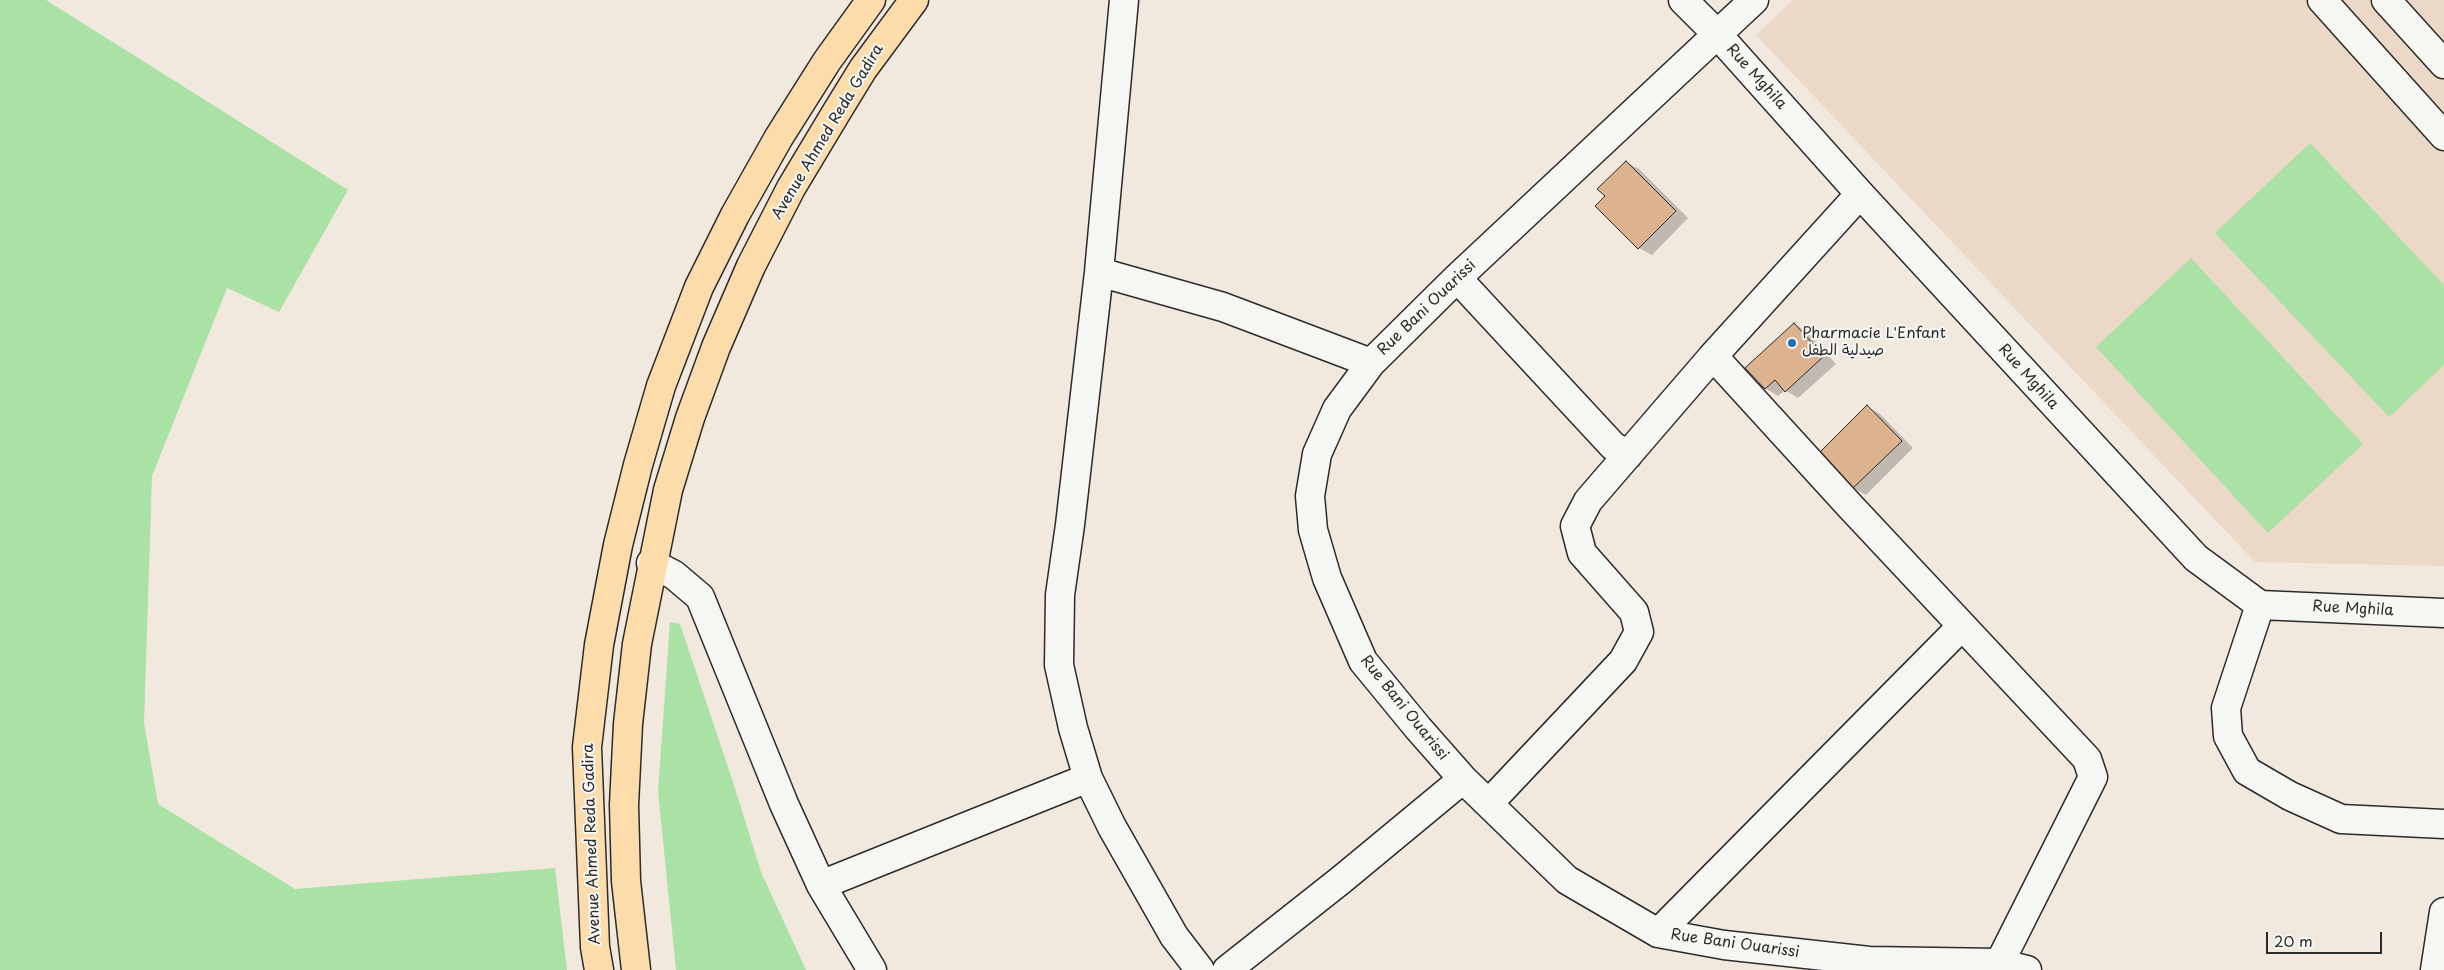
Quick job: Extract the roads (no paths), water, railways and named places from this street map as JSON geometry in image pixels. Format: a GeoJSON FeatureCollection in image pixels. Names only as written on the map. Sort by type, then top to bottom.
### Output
{"type":"FeatureCollection","features":[{"type":"Feature","properties":{"kind":"main road","name":"Avenue Ahmed Reda Gadira"},"geometry":{"type":"LineString","coordinates":[[599,970],[595,947],[587,747],[599,646],[618,545],[638,465],[661,386],[703,279],[735,215],[779,137],[870,0]]}},
{"type":"Feature","properties":{"kind":"main road","name":"Avenue Ahmed Reda Gadira"},"geometry":{"type":"LineString","coordinates":[[636,970],[626,880],[624,805],[628,724],[637,644],[651,564],[668,490],[690,418],[716,347],[751,266],[791,188],[836,113],[863,69],[914,0]]}},
{"type":"Feature","properties":{"kind":"street"},"geometry":{"type":"LineString","coordinates":[[1124,0],[1099,272],[1070,525],[1060,595],[1059,664],[1072,728],[1088,778],[1112,827],[1174,936],[1200,970]]}},
{"type":"Feature","properties":{"kind":"street","name":"Rue Mghila"},"geometry":{"type":"LineString","coordinates":[[1683,0],[1717,34],[1860,194],[2196,558],[2260,605],[2444,613]]}},
{"type":"Feature","properties":{"kind":"street","name":"Rue Bani Ouarissi"},"geometry":{"type":"LineString","coordinates":[[1754,0],[1457,278],[1371,363],[1337,409],[1317,454],[1310,496],[1313,530],[1327,578],[1363,661],[1463,779],[1490,802],[1568,880],[1658,933],[1724,945],[1869,961],[2027,970]]}},
{"type":"Feature","properties":{"kind":"street"},"geometry":{"type":"LineString","coordinates":[[2322,0],[2444,136]]}},
{"type":"Feature","properties":{"kind":"street"},"geometry":{"type":"LineString","coordinates":[[2386,0],[2444,64]]}},
{"type":"Feature","properties":{"kind":"street"},"geometry":{"type":"LineString","coordinates":[[1490,802],[1623,661],[1639,632],[1634,612],[1582,553],[1575,526],[1588,501],[1713,356],[1860,194]]}},
{"type":"Feature","properties":{"kind":"street"},"geometry":{"type":"LineString","coordinates":[[1099,272],[1223,307],[1371,363]]}},
{"type":"Feature","properties":{"kind":"street"},"geometry":{"type":"LineString","coordinates":[[1457,278],[1613,446],[1628,455]]}},
{"type":"Feature","properties":{"kind":"street"},"geometry":{"type":"LineString","coordinates":[[1713,356],[1961,626],[2087,759],[2093,777],[1998,967]]}},
{"type":"Feature","properties":{"kind":"street"},"geometry":{"type":"LineString","coordinates":[[651,564],[674,575],[700,597],[784,804],[821,885],[872,970]]}},
{"type":"Feature","properties":{"kind":"street"},"geometry":{"type":"LineString","coordinates":[[2260,605],[2226,708],[2228,736],[2247,771],[2290,796],[2341,818],[2444,824]]}},
{"type":"Feature","properties":{"kind":"street"},"geometry":{"type":"LineString","coordinates":[[1658,933],[1961,626]]}},
{"type":"Feature","properties":{"kind":"street"},"geometry":{"type":"LineString","coordinates":[[821,885],[1088,778]]}},
{"type":"Feature","properties":{"kind":"street"},"geometry":{"type":"LineString","coordinates":[[1227,970],[1341,880],[1463,779]]}},
{"type":"Feature","properties":{"kind":"street"},"geometry":{"type":"LineString","coordinates":[[2435,970],[2444,912]]}},
{"type":"Feature","properties":{"kind":"place","name":"Pharmacie L'Enfant صيدلية الطفل"},"geometry":{"type":"Point","coordinates":[1792,343]}}]}
